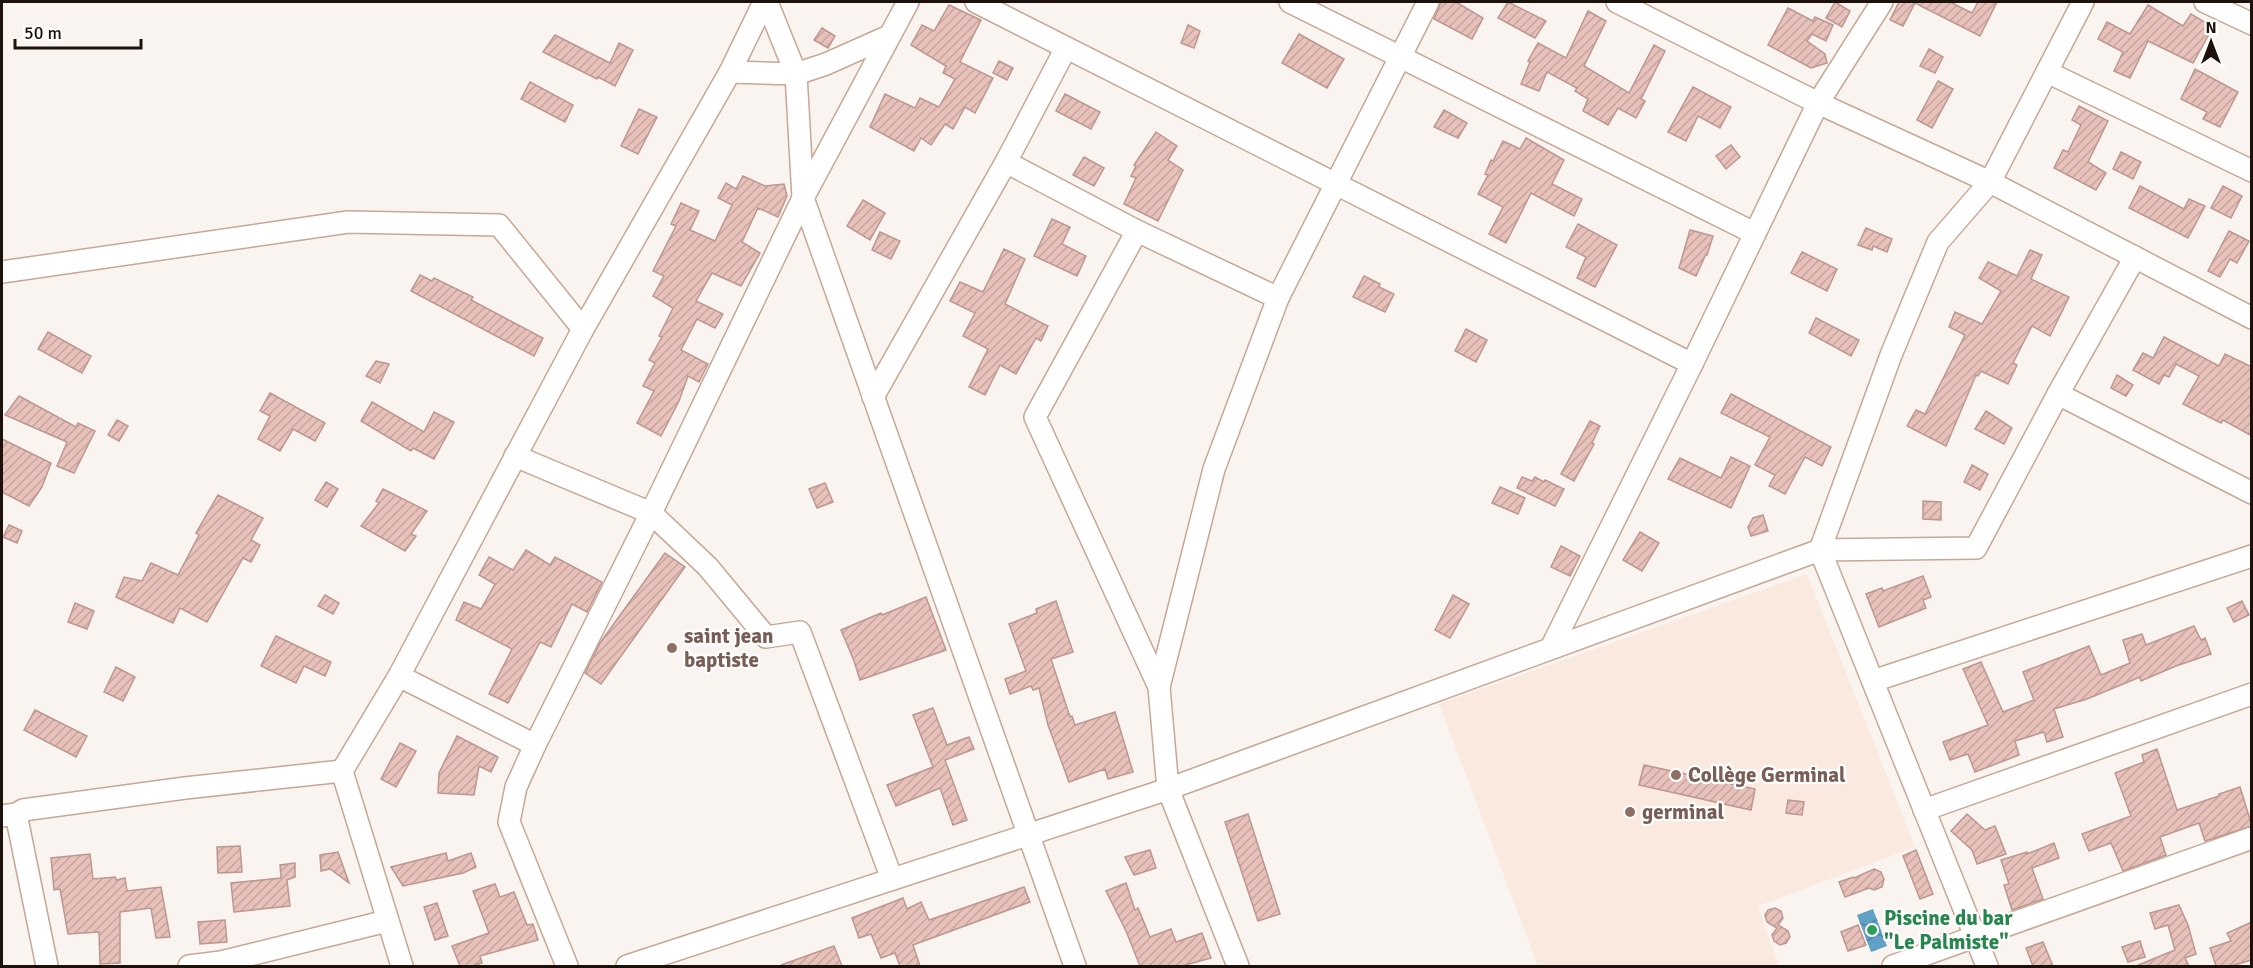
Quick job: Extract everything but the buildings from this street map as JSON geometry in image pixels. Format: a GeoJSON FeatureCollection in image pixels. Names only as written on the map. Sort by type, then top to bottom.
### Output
{"type":"FeatureCollection","features":[{"type":"Feature","properties":{"kind":"street"},"geometry":{"type":"LineString","coordinates":[[402,966],[342,771],[399,676],[583,330],[730,72],[765,2]]}},
{"type":"Feature","properties":{"kind":"street"},"geometry":{"type":"LineString","coordinates":[[765,2],[796,74],[803,198],[1075,966]]}},
{"type":"Feature","properties":{"kind":"street"},"geometry":{"type":"LineString","coordinates":[[567,966],[510,822],[516,787],[803,198],[908,2]]}},
{"type":"Feature","properties":{"kind":"street"},"geometry":{"type":"LineString","coordinates":[[976,2],[1692,364]]}},
{"type":"Feature","properties":{"kind":"street"},"geometry":{"type":"LineString","coordinates":[[1290,2],[1754,233]]}},
{"type":"Feature","properties":{"kind":"street"},"geometry":{"type":"LineString","coordinates":[[1238,966],[1168,789],[1159,687],[1214,469],[1278,298],[1428,2]]}},
{"type":"Feature","properties":{"kind":"street"},"geometry":{"type":"LineString","coordinates":[[1617,2],[1818,103],[1990,182],[2252,318]]}},
{"type":"Feature","properties":{"kind":"street"},"geometry":{"type":"LineString","coordinates":[[1551,648],[1818,103],[1882,2]]}},
{"type":"Feature","properties":{"kind":"street"},"geometry":{"type":"LineString","coordinates":[[1987,966],[1820,550],[1891,355],[1938,242],[1990,182],[2083,2]]}},
{"type":"Feature","properties":{"kind":"street"},"geometry":{"type":"LineString","coordinates":[[2205,2],[2252,24]]}},
{"type":"Feature","properties":{"kind":"street"},"geometry":{"type":"LineString","coordinates":[[730,72],[796,74],[826,64],[889,36]]}},
{"type":"Feature","properties":{"kind":"street"},"geometry":{"type":"LineString","coordinates":[[873,397],[1006,162],[1066,48]]}},
{"type":"Feature","properties":{"kind":"street"},"geometry":{"type":"LineString","coordinates":[[2047,72],[2252,171]]}},
{"type":"Feature","properties":{"kind":"street"},"geometry":{"type":"LineString","coordinates":[[1006,162],[1137,231],[1278,298]]}},
{"type":"Feature","properties":{"kind":"street"},"geometry":{"type":"LineString","coordinates":[[2,272],[348,222],[499,225],[583,330]]}},
{"type":"Feature","properties":{"kind":"street"},"geometry":{"type":"LineString","coordinates":[[1137,231],[1035,417],[1159,687]]}},
{"type":"Feature","properties":{"kind":"street"},"geometry":{"type":"LineString","coordinates":[[627,966],[1168,789],[1820,550],[1976,548],[2058,394],[2135,257]]}},
{"type":"Feature","properties":{"kind":"street"},"geometry":{"type":"LineString","coordinates":[[2058,394],[2252,493]]}},
{"type":"Feature","properties":{"kind":"street"},"geometry":{"type":"LineString","coordinates":[[515,456],[651,513],[708,567],[766,638],[800,632],[892,879]]}},
{"type":"Feature","properties":{"kind":"street"},"geometry":{"type":"LineString","coordinates":[[1873,681],[2252,556]]}},
{"type":"Feature","properties":{"kind":"street"},"geometry":{"type":"LineString","coordinates":[[399,676],[535,745]]}},
{"type":"Feature","properties":{"kind":"street"},"geometry":{"type":"LineString","coordinates":[[1924,810],[2252,694]]}},
{"type":"Feature","properties":{"kind":"street"},"geometry":{"type":"LineString","coordinates":[[47,966],[9,815],[23,810],[185,788],[342,771]]}},
{"type":"Feature","properties":{"kind":"street"},"geometry":{"type":"LineString","coordinates":[[1893,966],[2252,838]]}},
{"type":"Feature","properties":{"kind":"street"},"geometry":{"type":"LineString","coordinates":[[189,966],[221,964],[387,921]]}},
{"type":"Feature","properties":{"kind":"shaded area","name":"Collège Germinal"},"geometry":{"type":"Polygon","coordinates":[[[1807,574],[1915,847],[1758,906],[1779,966],[1538,966],[1439,704],[1807,574]]]}},
{"type":"Feature","properties":{"kind":"water","name":"Piscine du bar \"Le Palmiste\""},"geometry":{"type":"Polygon","coordinates":[[[1873,909],[1887,946],[1871,952],[1857,915],[1873,909]]]}},
{"type":"Feature","properties":{"kind":"place","name":"saint jean baptiste"},"geometry":{"type":"Point","coordinates":[672,648]}},
{"type":"Feature","properties":{"kind":"place","name":"Collège Germinal"},"geometry":{"type":"Point","coordinates":[1676,775]}},
{"type":"Feature","properties":{"kind":"place","name":"germinal"},"geometry":{"type":"Point","coordinates":[1630,812]}},
{"type":"Feature","properties":{"kind":"place","name":"Piscine du bar \"Le Palmiste\""},"geometry":{"type":"Point","coordinates":[1872,930]}}]}
